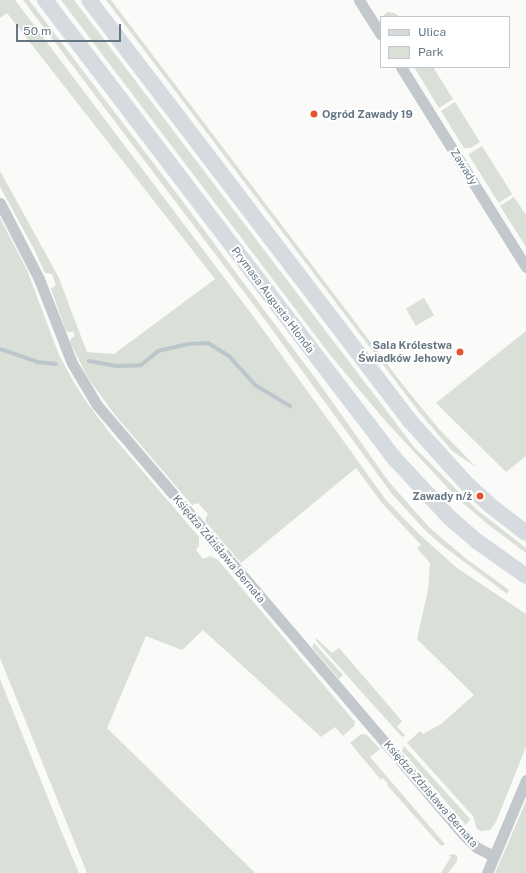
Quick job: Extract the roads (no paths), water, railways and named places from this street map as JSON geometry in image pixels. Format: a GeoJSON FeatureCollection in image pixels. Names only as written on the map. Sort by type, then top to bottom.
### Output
{"type":"FeatureCollection","features":[{"type":"Feature","properties":{"kind":"main road","name":"Prymasa Augusta Hlonda"},"geometry":{"type":"LineString","coordinates":[[46,0],[394,458],[450,518],[484,546],[526,576]]}},
{"type":"Feature","properties":{"kind":"main road"},"geometry":{"type":"LineString","coordinates":[[89,0],[410,421],[465,482],[491,506],[526,533]]}},
{"type":"Feature","properties":{"kind":"street"},"geometry":{"type":"LineString","coordinates":[[359,0],[380,33]]}},
{"type":"Feature","properties":{"kind":"street","name":"Zawady"},"geometry":{"type":"LineString","coordinates":[[402,68],[526,267]]}},
{"type":"Feature","properties":{"kind":"street","name":"Księdza Zdzisława Bernata"},"geometry":{"type":"LineString","coordinates":[[0,203],[38,279],[72,363],[97,405],[463,834],[479,850],[494,856]]}},
{"type":"Feature","properties":{"kind":"street"},"geometry":{"type":"LineString","coordinates":[[487,873],[526,780]]}},
{"type":"Feature","properties":{"kind":"waterway"},"geometry":{"type":"LineString","coordinates":[[89,361],[116,366],[141,365],[158,351],[188,344],[208,343],[229,356],[255,385],[290,406]]}},
{"type":"Feature","properties":{"kind":"waterway"},"geometry":{"type":"LineString","coordinates":[[0,349],[37,362],[56,364]]}},
{"type":"Feature","properties":{"kind":"place","name":"Ogród Zawady 19"},"geometry":{"type":"Point","coordinates":[314,114]}},
{"type":"Feature","properties":{"kind":"place","name":"Sala Królestwa Świadków Jehowy"},"geometry":{"type":"Point","coordinates":[460,352]}},
{"type":"Feature","properties":{"kind":"place","name":"Zawady n/ż"},"geometry":{"type":"Point","coordinates":[480,496]}}]}
